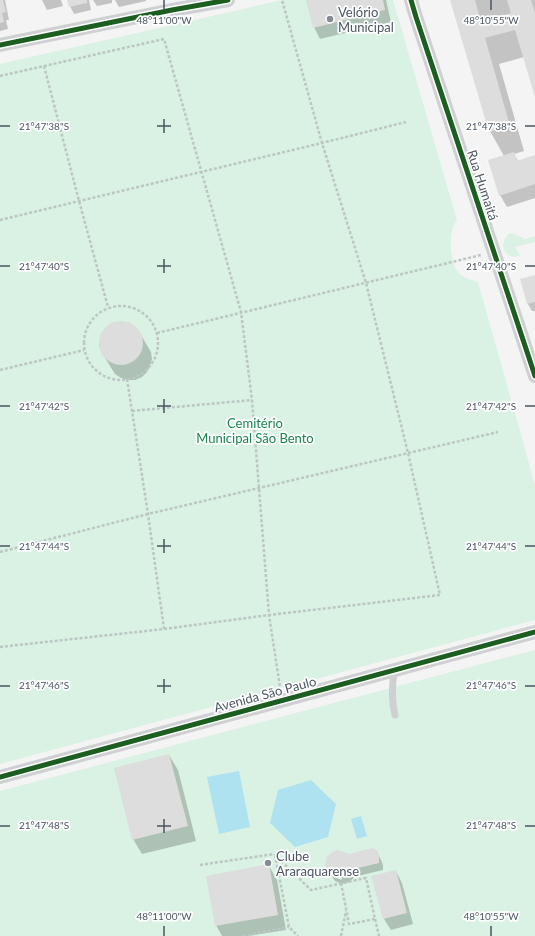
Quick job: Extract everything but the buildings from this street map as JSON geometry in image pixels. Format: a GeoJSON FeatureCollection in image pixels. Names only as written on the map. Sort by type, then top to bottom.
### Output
{"type":"FeatureCollection","features":[{"type":"Feature","properties":{"kind":"street"},"geometry":{"type":"LineString","coordinates":[[0,45],[170,5],[228,0]]}},
{"type":"Feature","properties":{"kind":"street","name":"Rua Humaitá"},"geometry":{"type":"LineString","coordinates":[[411,0],[535,376]]}},
{"type":"Feature","properties":{"kind":"street","name":"Avenida São Paulo"},"geometry":{"type":"LineString","coordinates":[[0,777],[535,632]]}},
{"type":"Feature","properties":{"kind":"lane"},"geometry":{"type":"LineString","coordinates":[[394,670],[392,692],[395,715]]}},
{"type":"Feature","properties":{"kind":"path"},"geometry":{"type":"LineString","coordinates":[[0,647],[440,596],[408,453],[366,283],[322,143],[282,0]]}},
{"type":"Feature","properties":{"kind":"path"},"geometry":{"type":"LineString","coordinates":[[0,76],[164,39],[241,312],[252,400],[269,615],[280,689]]}},
{"type":"Feature","properties":{"kind":"path"},"geometry":{"type":"LineString","coordinates":[[44,66],[108,307]]}},
{"type":"Feature","properties":{"kind":"path"},"geometry":{"type":"LineString","coordinates":[[0,220],[406,122]]}},
{"type":"Feature","properties":{"kind":"path"},"geometry":{"type":"LineString","coordinates":[[158,333],[493,252]]}},
{"type":"Feature","properties":{"kind":"path"},"geometry":{"type":"LineString","coordinates":[[118,305],[138,309],[147,315],[154,323],[158,333],[158,348],[153,363],[142,374],[127,379],[114,379],[96,371],[87,358],[84,350],[86,329],[91,320],[99,312],[108,307],[118,305]]}},
{"type":"Feature","properties":{"kind":"path"},"geometry":{"type":"LineString","coordinates":[[0,370],[84,350]]}},
{"type":"Feature","properties":{"kind":"path"},"geometry":{"type":"LineString","coordinates":[[127,379],[164,629]]}},
{"type":"Feature","properties":{"kind":"path"},"geometry":{"type":"LineString","coordinates":[[132,411],[252,400]]}},
{"type":"Feature","properties":{"kind":"path"},"geometry":{"type":"LineString","coordinates":[[0,552],[148,514],[498,432]]}},
{"type":"Feature","properties":{"kind":"path"},"geometry":{"type":"LineString","coordinates":[[200,865],[275,855]]}},
{"type":"Feature","properties":{"kind":"path"},"geometry":{"type":"LineString","coordinates":[[275,855],[311,890],[366,878],[379,936]]}},
{"type":"Feature","properties":{"kind":"path"},"geometry":{"type":"LineString","coordinates":[[275,855],[289,927],[298,936]]}},
{"type":"Feature","properties":{"kind":"path"},"geometry":{"type":"LineString","coordinates":[[341,883],[349,924],[374,919]]}},
{"type":"Feature","properties":{"kind":"path"},"geometry":{"type":"LineString","coordinates":[[341,936],[346,908]]}},
{"type":"Feature","properties":{"kind":"path"},"geometry":{"type":"LineString","coordinates":[[243,936],[289,927]]}},
{"type":"Feature","properties":{"kind":"green space","name":"Cemitério Municipal São Bento"},"geometry":{"type":"Polygon","coordinates":[[[282,0],[393,0],[457,220],[452,228],[451,236],[451,252],[454,263],[458,272],[462,276],[478,282],[535,485],[535,620],[0,764],[0,64],[282,0]]]}},
{"type":"Feature","properties":{"kind":"green space"},"geometry":{"type":"Polygon","coordinates":[[[510,233],[525,239],[535,236],[535,242],[515,247],[520,256],[510,256],[506,253],[503,246],[506,237],[510,233]]]}},
{"type":"Feature","properties":{"kind":"green space","name":"Clube Araraquarense"},"geometry":{"type":"Polygon","coordinates":[[[535,650],[535,936],[0,936],[0,791],[535,650]]]}},
{"type":"Feature","properties":{"kind":"water"},"geometry":{"type":"Polygon","coordinates":[[[239,771],[250,827],[219,834],[207,777],[239,771]]]}},
{"type":"Feature","properties":{"kind":"water"},"geometry":{"type":"Polygon","coordinates":[[[311,780],[336,804],[328,837],[295,847],[270,823],[278,790],[311,780]]]}},
{"type":"Feature","properties":{"kind":"water"},"geometry":{"type":"Polygon","coordinates":[[[361,816],[367,836],[357,839],[351,819],[361,816]]]}},
{"type":"Feature","properties":{"kind":"cycle path"},"geometry":{"type":"LineString","coordinates":[[0,45],[228,0]]}},
{"type":"Feature","properties":{"kind":"cycle path"},"geometry":{"type":"LineString","coordinates":[[411,0],[535,376]]}},
{"type":"Feature","properties":{"kind":"cycle path"},"geometry":{"type":"LineString","coordinates":[[0,777],[535,632]]}},
{"type":"Feature","properties":{"kind":"place","name":"Velório Municipal"},"geometry":{"type":"Point","coordinates":[330,19]}},
{"type":"Feature","properties":{"kind":"place","name":"Clube Araraquarense"},"geometry":{"type":"Point","coordinates":[268,863]}}]}
